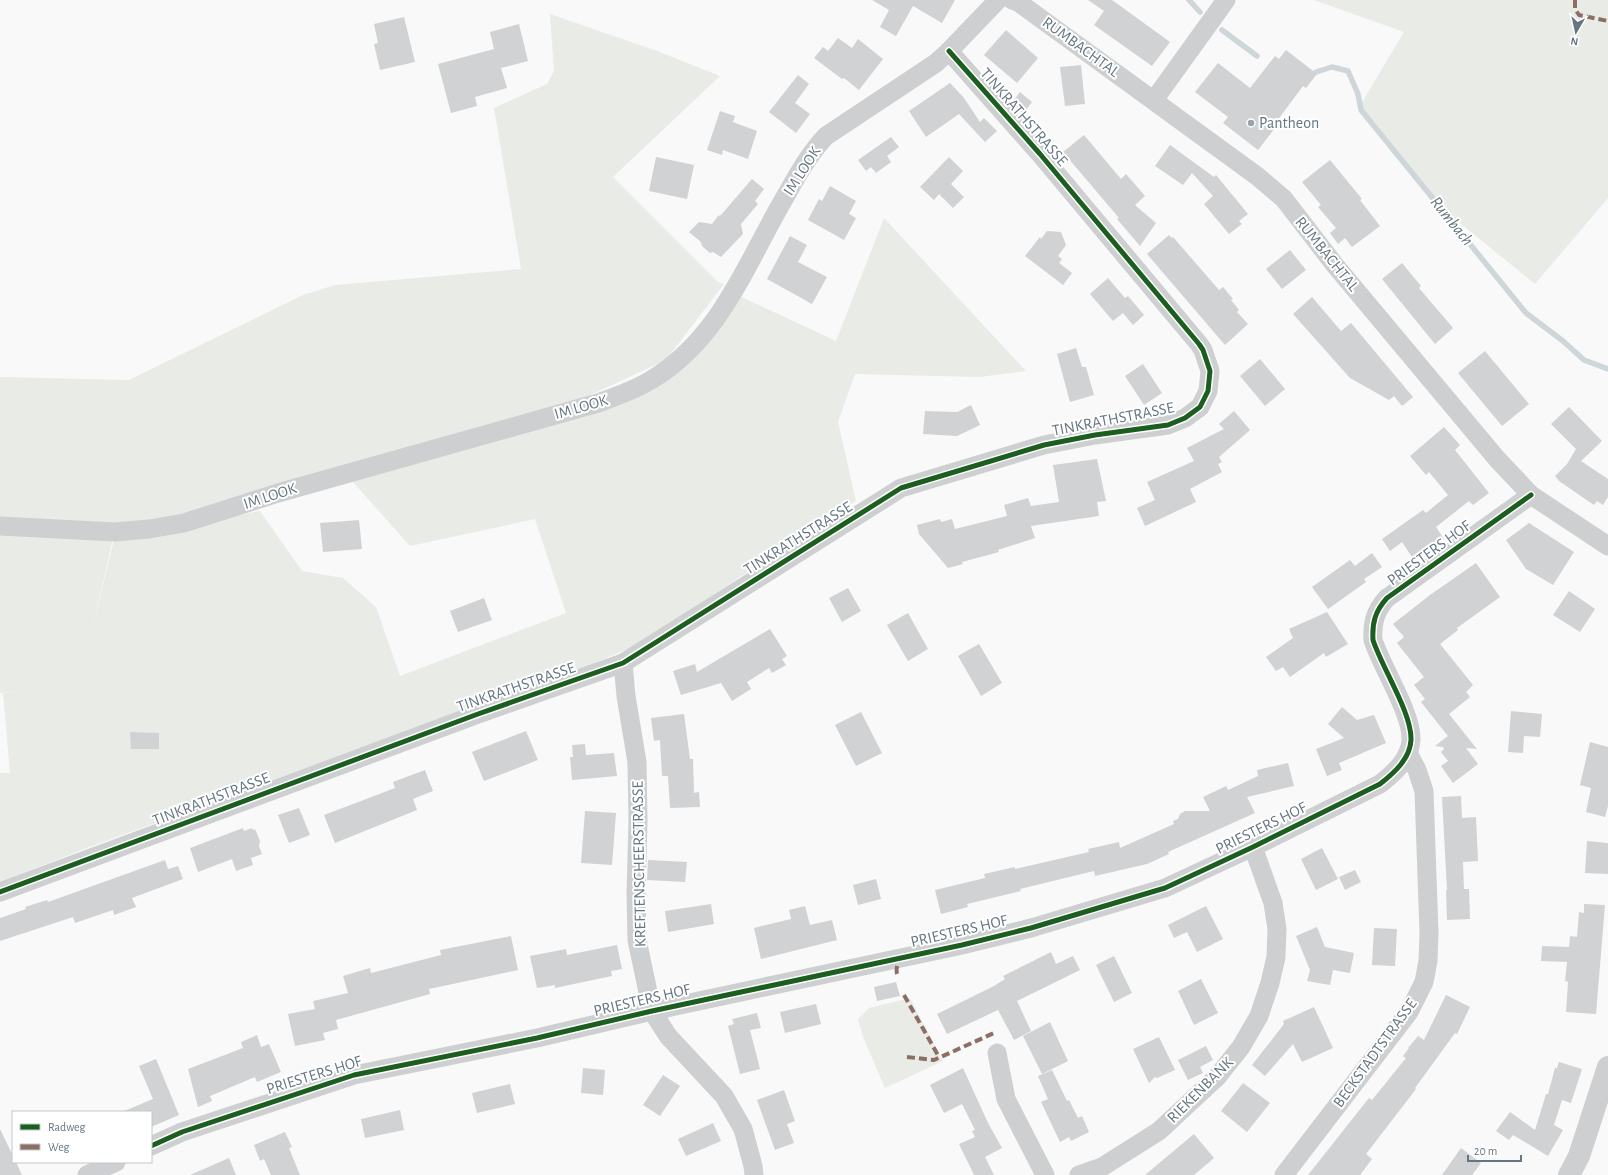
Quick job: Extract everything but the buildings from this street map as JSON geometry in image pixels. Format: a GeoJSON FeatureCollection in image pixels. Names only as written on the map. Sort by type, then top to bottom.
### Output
{"type":"FeatureCollection","features":[{"type":"Feature","properties":{"kind":"street","name":"IM LOOK"},"geometry":{"type":"LineString","coordinates":[[0,526],[115,532],[149,530],[184,523],[278,493],[598,403],[625,394],[651,380],[674,364],[708,331],[742,280],[759,242],[802,168],[814,149],[826,136],[936,62],[949,51],[998,0]]}},
{"type":"Feature","properties":{"kind":"street","name":"RUMBACHTAL"},"geometry":{"type":"LineString","coordinates":[[1012,0],[1018,2],[1154,100],[1257,176],[1284,199],[1334,264],[1497,459],[1531,495],[1608,546]]}},
{"type":"Feature","properties":{"kind":"street"},"geometry":{"type":"LineString","coordinates":[[1154,100],[1226,0]]}},
{"type":"Feature","properties":{"kind":"street","name":"TINKRATHSTRASSE"},"geometry":{"type":"LineString","coordinates":[[0,892],[470,717],[623,664],[901,488],[1044,445],[1176,422],[1194,413],[1205,399],[1210,381],[1210,371],[1203,350],[1199,344],[1040,154],[949,51]]}},
{"type":"Feature","properties":{"kind":"street","name":"PRIESTERS HOF"},"geometry":{"type":"LineString","coordinates":[[152,1146],[189,1129],[354,1075],[537,1038],[652,1011],[962,945],[1031,928],[1165,888],[1253,847],[1380,784],[1394,773],[1408,753],[1411,740],[1408,719],[1373,640],[1372,628],[1374,616],[1387,598],[1531,495]]}},
{"type":"Feature","properties":{"kind":"street","name":"KREFTENSCHEERSTRASSE"},"geometry":{"type":"LineString","coordinates":[[623,664],[626,696],[637,762],[637,940],[652,1011],[668,1036],[724,1096],[743,1129],[754,1175]]}},
{"type":"Feature","properties":{"kind":"street","name":"BECKSTADTSTRASSE"},"geometry":{"type":"LineString","coordinates":[[1284,1175],[1409,1012],[1424,982],[1428,961],[1429,933],[1424,791],[1417,770],[1408,753]]}},
{"type":"Feature","properties":{"kind":"street","name":"RIEKENBANK"},"geometry":{"type":"LineString","coordinates":[[1079,1175],[1102,1167],[1159,1131],[1217,1077],[1241,1047],[1259,1016],[1270,983],[1276,957],[1277,928],[1273,903],[1253,847]]}},
{"type":"Feature","properties":{"kind":"street"},"geometry":{"type":"LineString","coordinates":[[997,1053],[1006,1099],[1045,1175]]}},
{"type":"Feature","properties":{"kind":"street"},"geometry":{"type":"LineString","coordinates":[[1569,1175],[1578,1156],[1608,1067]]}},
{"type":"Feature","properties":{"kind":"street"},"geometry":{"type":"LineString","coordinates":[[87,1175],[114,1163]]}},
{"type":"Feature","properties":{"kind":"shaded area"},"geometry":{"type":"Polygon","coordinates":[[[1314,0],[1608,0],[1608,198],[1535,284],[1439,206],[1358,109],[1404,32],[1314,0]]]}},
{"type":"Feature","properties":{"kind":"shaded area"},"geometry":{"type":"Polygon","coordinates":[[[550,14],[657,51],[720,76],[613,177],[718,282],[724,284],[666,360],[575,402],[179,522],[115,530],[90,638],[115,535],[184,525],[260,511],[302,571],[343,578],[376,607],[400,676],[566,613],[535,519],[410,546],[352,481],[656,383],[737,295],[836,341],[884,218],[1026,371],[980,377],[855,374],[838,422],[856,501],[637,645],[599,661],[92,846],[0,882],[0,773],[10,773],[3,693],[23,691],[0,693],[0,377],[129,380],[303,295],[335,285],[521,269],[494,108],[547,84],[554,71],[550,14]]]}},
{"type":"Feature","properties":{"kind":"shaded area"},"geometry":{"type":"Polygon","coordinates":[[[910,998],[943,1061],[885,1088],[863,1037],[858,1019],[869,1008],[910,998]]]}},
{"type":"Feature","properties":{"kind":"waterway","name":"Rumbach"},"geometry":{"type":"LineString","coordinates":[[1189,0],[1200,12]]}},
{"type":"Feature","properties":{"kind":"waterway","name":"Rumbach"},"geometry":{"type":"LineString","coordinates":[[1222,30],[1257,56]]}},
{"type":"Feature","properties":{"kind":"waterway","name":"Rumbach"},"geometry":{"type":"LineString","coordinates":[[1316,72],[1332,67],[1348,71],[1358,94],[1361,110],[1526,313],[1563,341],[1584,360],[1608,369]]}},
{"type":"Feature","properties":{"kind":"marked path"},"geometry":{"type":"LineString","coordinates":[[1575,0],[1575,9],[1579,15],[1608,21]]}},
{"type":"Feature","properties":{"kind":"marked path"},"geometry":{"type":"LineString","coordinates":[[897,974],[896,970],[898,958]]}},
{"type":"Feature","properties":{"kind":"marked path"},"geometry":{"type":"LineString","coordinates":[[904,995],[939,1057]]}},
{"type":"Feature","properties":{"kind":"marked path"},"geometry":{"type":"LineString","coordinates":[[907,1057],[934,1060],[994,1033]]}},
{"type":"Feature","properties":{"kind":"cycle path"},"geometry":{"type":"LineString","coordinates":[[0,892],[478,714],[623,663],[901,488],[1044,445],[1095,435],[1168,425],[1185,418],[1200,407],[1208,391],[1210,371],[1203,350],[1199,344],[1040,154],[949,51]]}},
{"type":"Feature","properties":{"kind":"cycle path"},"geometry":{"type":"LineString","coordinates":[[152,1146],[182,1132],[354,1075],[537,1038],[652,1011],[962,945],[1031,928],[1165,888],[1253,847],[1380,784],[1400,765],[1410,747],[1410,729],[1402,704],[1373,640],[1373,628],[1377,613],[1387,598],[1531,495]]}},
{"type":"Feature","properties":{"kind":"place","name":"Pantheon"},"geometry":{"type":"Point","coordinates":[1251,123]}}]}
